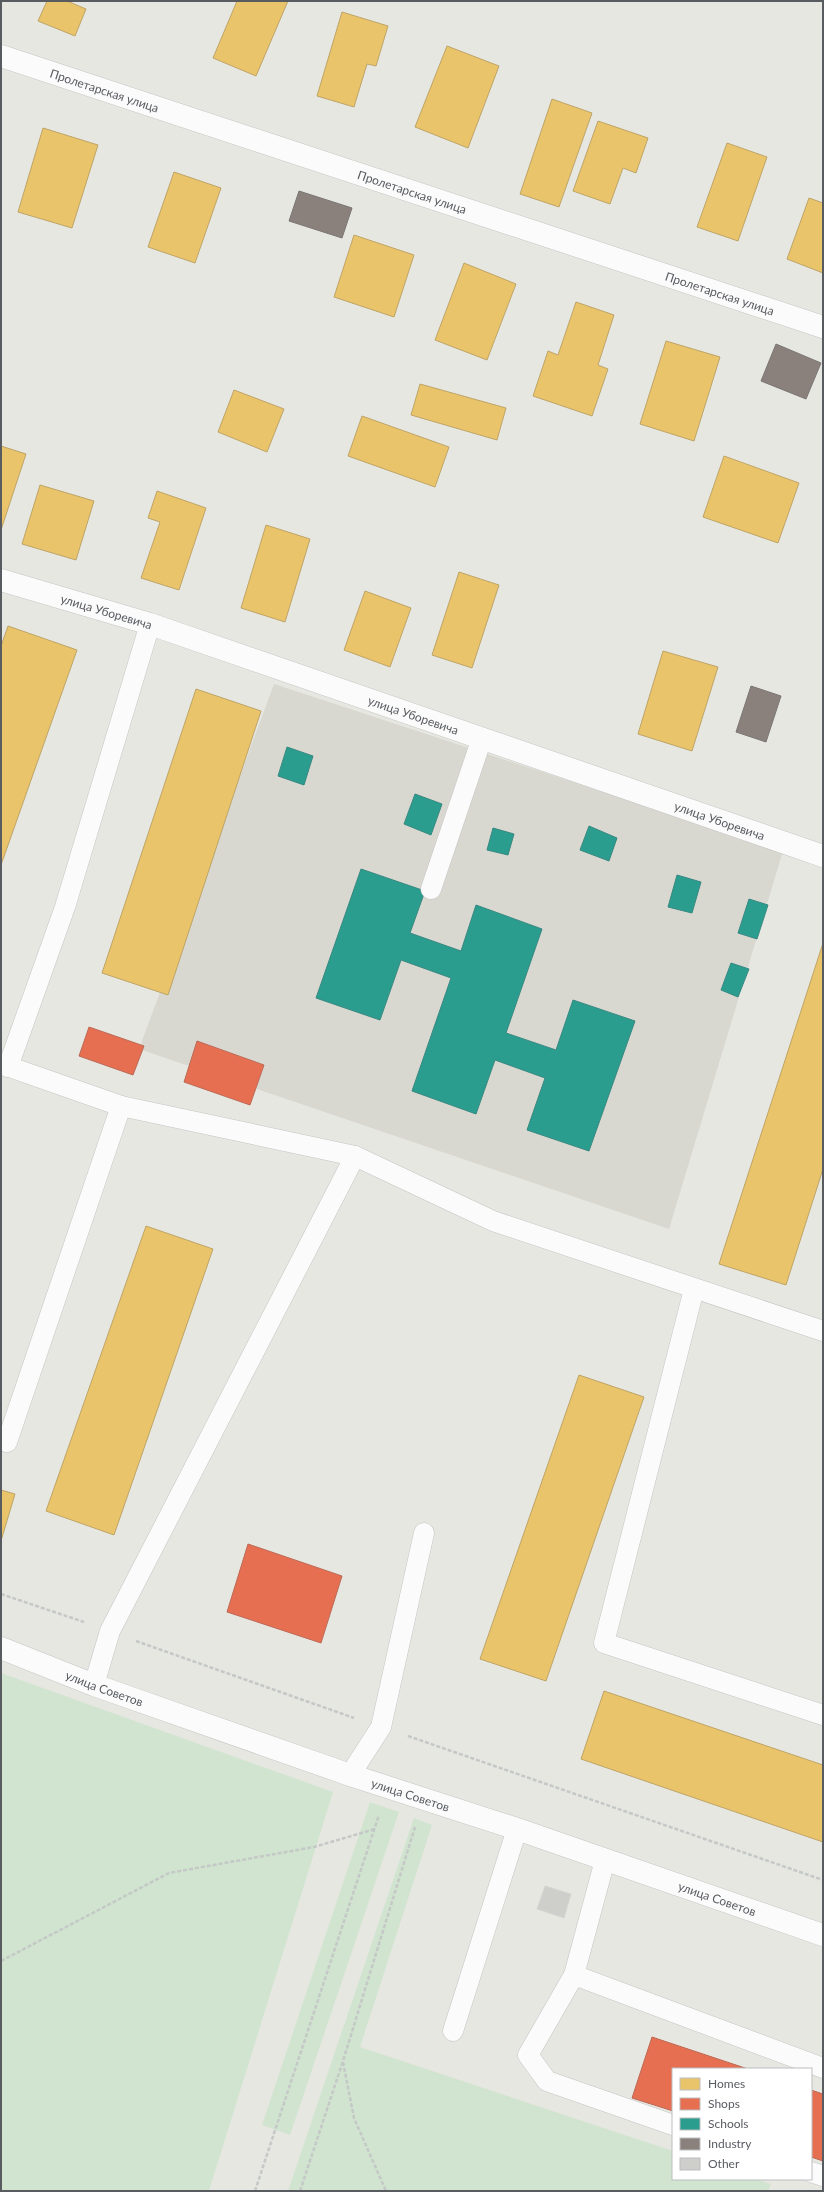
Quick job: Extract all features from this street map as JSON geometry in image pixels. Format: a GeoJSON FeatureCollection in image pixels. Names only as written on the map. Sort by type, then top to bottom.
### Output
{"type":"FeatureCollection","features":[{"type":"Feature","properties":{"kind":"street","name":"Пролетарская улица"},"geometry":{"type":"LineString","coordinates":[[1,56],[823,327]]}},
{"type":"Feature","properties":{"kind":"street","name":"улица Уборевича"},"geometry":{"type":"LineString","coordinates":[[1,580],[150,624],[823,856]]}},
{"type":"Feature","properties":{"kind":"street","name":"улица Советов"},"geometry":{"type":"LineString","coordinates":[[1,1648],[94,1685],[350,1775],[516,1829],[823,1935]]}},
{"type":"Feature","properties":{"kind":"lane"},"geometry":{"type":"LineString","coordinates":[[150,624],[65,907],[5,1065],[121,1106],[355,1156],[493,1221],[823,1331]]}},
{"type":"Feature","properties":{"kind":"lane"},"geometry":{"type":"LineString","coordinates":[[431,889],[482,738]]}},
{"type":"Feature","properties":{"kind":"lane"},"geometry":{"type":"LineString","coordinates":[[1,1440],[7,1442],[121,1106]]}},
{"type":"Feature","properties":{"kind":"lane"},"geometry":{"type":"LineString","coordinates":[[94,1685],[110,1631],[355,1156]]}},
{"type":"Feature","properties":{"kind":"lane"},"geometry":{"type":"LineString","coordinates":[[694,1289],[604,1643],[823,1715]]}},
{"type":"Feature","properties":{"kind":"lane"},"geometry":{"type":"LineString","coordinates":[[350,1775],[381,1727],[424,1533]]}},
{"type":"Feature","properties":{"kind":"lane"},"geometry":{"type":"LineString","coordinates":[[1,1661],[22,1656]]}},
{"type":"Feature","properties":{"kind":"lane"},"geometry":{"type":"LineString","coordinates":[[453,2031],[516,1829]]}},
{"type":"Feature","properties":{"kind":"lane"},"geometry":{"type":"LineString","coordinates":[[605,1860],[574,1975],[528,2055],[547,2081],[672,2125]]}},
{"type":"Feature","properties":{"kind":"lane"},"geometry":{"type":"LineString","coordinates":[[574,1975],[823,2068]]}},
{"type":"Feature","properties":{"kind":"lane"},"geometry":{"type":"LineString","coordinates":[[812,2172],[823,2176]]}},
{"type":"Feature","properties":{"kind":"path"},"geometry":{"type":"LineString","coordinates":[[1,1594],[823,1880]]}},
{"type":"Feature","properties":{"kind":"path"},"geometry":{"type":"LineString","coordinates":[[300,2191],[343,2061],[416,1822]]}},
{"type":"Feature","properties":{"kind":"path"},"geometry":{"type":"LineString","coordinates":[[1,1961],[169,1873],[314,1847],[375,1829]]}},
{"type":"Feature","properties":{"kind":"path"},"geometry":{"type":"LineString","coordinates":[[343,2061],[354,2118],[386,2191]]}},
{"type":"Feature","properties":{"kind":"shaded area"},"geometry":{"type":"Polygon","coordinates":[[[274,684],[783,851],[669,1229],[139,1049],[274,684]]]}},
{"type":"Feature","properties":{"kind":"green space"},"geometry":{"type":"Polygon","coordinates":[[[1,1673],[333,1792],[209,2191],[1,2191],[1,1673]]]}},
{"type":"Feature","properties":{"kind":"green space"},"geometry":{"type":"Polygon","coordinates":[[[370,1802],[399,1812],[290,2135],[262,2125],[370,1802]]]}},
{"type":"Feature","properties":{"kind":"green space"},"geometry":{"type":"Polygon","coordinates":[[[414,1818],[432,1825],[360,2047],[672,2151],[672,2180],[758,2180],[771,2184],[768,2191],[288,2191],[414,1818]]]}},
{"type":"Feature","properties":{"kind":"building: Homes"},"geometry":{"type":"Polygon","coordinates":[[[47,1],[67,1],[86,9],[75,36],[38,21],[47,1]]]}},
{"type":"Feature","properties":{"kind":"building: Homes"},"geometry":{"type":"Polygon","coordinates":[[[237,1],[288,1],[256,76],[213,58],[237,1]]]}},
{"type":"Feature","properties":{"kind":"building: Homes"},"geometry":{"type":"Polygon","coordinates":[[[342,12],[388,26],[376,66],[367,64],[354,107],[317,96],[342,12]]]}},
{"type":"Feature","properties":{"kind":"building: Homes"},"geometry":{"type":"Polygon","coordinates":[[[447,46],[499,66],[468,148],[415,127],[447,46]]]}},
{"type":"Feature","properties":{"kind":"building: Homes"},"geometry":{"type":"Polygon","coordinates":[[[552,99],[592,113],[559,207],[520,194],[552,99]]]}},
{"type":"Feature","properties":{"kind":"building: Homes"},"geometry":{"type":"Polygon","coordinates":[[[598,121],[648,138],[636,173],[623,168],[610,204],[573,191],[598,121]]]}},
{"type":"Feature","properties":{"kind":"building: Homes"},"geometry":{"type":"Polygon","coordinates":[[[43,128],[98,145],[72,228],[18,212],[43,128]]]}},
{"type":"Feature","properties":{"kind":"building: Homes"},"geometry":{"type":"Polygon","coordinates":[[[727,143],[767,157],[738,241],[697,227],[727,143]]]}},
{"type":"Feature","properties":{"kind":"building: Homes"},"geometry":{"type":"Polygon","coordinates":[[[174,172],[221,188],[195,263],[148,247],[174,172]]]}},
{"type":"Feature","properties":{"kind":"building: Homes"},"geometry":{"type":"Polygon","coordinates":[[[809,198],[823,203],[823,273],[787,259],[809,198]]]}},
{"type":"Feature","properties":{"kind":"building: Homes"},"geometry":{"type":"Polygon","coordinates":[[[354,235],[414,255],[394,317],[334,297],[354,235]]]}},
{"type":"Feature","properties":{"kind":"building: Homes"},"geometry":{"type":"Polygon","coordinates":[[[464,263],[516,284],[487,360],[435,340],[464,263]]]}},
{"type":"Feature","properties":{"kind":"building: Homes"},"geometry":{"type":"Polygon","coordinates":[[[576,302],[614,315],[598,365],[608,369],[592,416],[533,396],[548,351],[558,355],[576,302]]]}},
{"type":"Feature","properties":{"kind":"building: Homes"},"geometry":{"type":"Polygon","coordinates":[[[666,341],[720,357],[694,441],[640,424],[666,341]]]}},
{"type":"Feature","properties":{"kind":"building: Homes"},"geometry":{"type":"Polygon","coordinates":[[[420,384],[506,408],[497,440],[411,415],[420,384]]]}},
{"type":"Feature","properties":{"kind":"building: Homes"},"geometry":{"type":"Polygon","coordinates":[[[234,390],[284,409],[267,452],[218,432],[234,390]]]}},
{"type":"Feature","properties":{"kind":"building: Homes"},"geometry":{"type":"Polygon","coordinates":[[[362,416],[449,447],[435,487],[348,456],[362,416]]]}},
{"type":"Feature","properties":{"kind":"building: Homes"},"geometry":{"type":"Polygon","coordinates":[[[1,446],[26,454],[1,530],[1,446]]]}},
{"type":"Feature","properties":{"kind":"building: Homes"},"geometry":{"type":"Polygon","coordinates":[[[724,456],[799,483],[778,543],[703,517],[724,456]]]}},
{"type":"Feature","properties":{"kind":"building: Homes"},"geometry":{"type":"Polygon","coordinates":[[[40,485],[94,501],[76,560],[22,544],[40,485]]]}},
{"type":"Feature","properties":{"kind":"building: Homes"},"geometry":{"type":"Polygon","coordinates":[[[157,491],[206,508],[179,590],[141,578],[160,522],[148,518],[157,491]]]}},
{"type":"Feature","properties":{"kind":"building: Homes"},"geometry":{"type":"Polygon","coordinates":[[[266,525],[310,539],[285,622],[241,608],[266,525]]]}},
{"type":"Feature","properties":{"kind":"building: Homes"},"geometry":{"type":"Polygon","coordinates":[[[459,572],[499,585],[472,668],[432,655],[459,572]]]}},
{"type":"Feature","properties":{"kind":"building: Homes"},"geometry":{"type":"Polygon","coordinates":[[[365,591],[411,608],[390,667],[344,650],[365,591]]]}},
{"type":"Feature","properties":{"kind":"building: Homes"},"geometry":{"type":"Polygon","coordinates":[[[8,626],[77,650],[1,865],[1,646],[8,626]]]}},
{"type":"Feature","properties":{"kind":"building: Homes"},"geometry":{"type":"Polygon","coordinates":[[[663,651],[718,667],[692,751],[638,734],[663,651]]]}},
{"type":"Feature","properties":{"kind":"building: Homes"},"geometry":{"type":"Polygon","coordinates":[[[196,689],[261,711],[168,995],[102,973],[196,689]]]}},
{"type":"Feature","properties":{"kind":"building: Homes"},"geometry":{"type":"Polygon","coordinates":[[[823,943],[823,1169],[786,1285],[719,1264],[823,943]]]}},
{"type":"Feature","properties":{"kind":"building: Homes"},"geometry":{"type":"Polygon","coordinates":[[[146,1226],[213,1249],[114,1535],[46,1511],[146,1226]]]}},
{"type":"Feature","properties":{"kind":"building: Homes"},"geometry":{"type":"Polygon","coordinates":[[[579,1375],[644,1397],[546,1681],[480,1659],[579,1375]]]}},
{"type":"Feature","properties":{"kind":"building: Homes"},"geometry":{"type":"Polygon","coordinates":[[[1,1490],[15,1494],[1,1541],[1,1490]]]}},
{"type":"Feature","properties":{"kind":"building: Homes"},"geometry":{"type":"Polygon","coordinates":[[[604,1691],[823,1765],[823,1842],[581,1759],[604,1691]]]}},
{"type":"Feature","properties":{"kind":"building: Shops"},"geometry":{"type":"Polygon","coordinates":[[[89,1027],[144,1046],[133,1075],[79,1056],[89,1027]]]}},
{"type":"Feature","properties":{"kind":"building: Shops"},"geometry":{"type":"Polygon","coordinates":[[[197,1041],[264,1065],[250,1105],[184,1082],[197,1041]]]}},
{"type":"Feature","properties":{"kind":"building: Shops"},"geometry":{"type":"Polygon","coordinates":[[[248,1544],[342,1576],[321,1643],[227,1612],[248,1544]]]}},
{"type":"Feature","properties":{"kind":"building: Shops"},"geometry":{"type":"Polygon","coordinates":[[[652,2037],[745,2068],[672,2068],[672,2111],[632,2098],[652,2037]]]}},
{"type":"Feature","properties":{"kind":"building: Shops"},"geometry":{"type":"Polygon","coordinates":[[[812,2090],[823,2094],[823,2161],[812,2157],[812,2090]]]}},
{"type":"Feature","properties":{"kind":"building: Schools"},"geometry":{"type":"Polygon","coordinates":[[[287,747],[313,756],[304,785],[278,776],[287,747]]]}},
{"type":"Feature","properties":{"kind":"building: Schools"},"geometry":{"type":"Polygon","coordinates":[[[415,794],[442,804],[431,835],[404,824],[415,794]]]}},
{"type":"Feature","properties":{"kind":"building: Schools"},"geometry":{"type":"Polygon","coordinates":[[[589,826],[617,838],[609,861],[580,850],[589,826]]]}},
{"type":"Feature","properties":{"kind":"building: Schools"},"geometry":{"type":"Polygon","coordinates":[[[493,828],[514,834],[508,855],[487,850],[493,828]]]}},
{"type":"Feature","properties":{"kind":"building: Schools"},"geometry":{"type":"Polygon","coordinates":[[[361,869],[425,891],[410,933],[461,951],[476,905],[542,929],[506,1033],[556,1050],[573,1000],[635,1021],[589,1151],[527,1130],[545,1078],[495,1060],[476,1114],[412,1091],[451,978],[401,960],[380,1020],[316,998],[361,869]]]}},
{"type":"Feature","properties":{"kind":"building: Schools"},"geometry":{"type":"Polygon","coordinates":[[[677,875],[701,882],[692,913],[668,907],[677,875]]]}},
{"type":"Feature","properties":{"kind":"building: Schools"},"geometry":{"type":"Polygon","coordinates":[[[749,899],[768,905],[757,939],[738,933],[749,899]]]}},
{"type":"Feature","properties":{"kind":"building: Schools"},"geometry":{"type":"Polygon","coordinates":[[[731,963],[749,969],[738,997],[721,990],[731,963]]]}},
{"type":"Feature","properties":{"kind":"building: Industry"},"geometry":{"type":"Polygon","coordinates":[[[299,191],[352,208],[342,238],[289,221],[299,191]]]}},
{"type":"Feature","properties":{"kind":"building: Industry"},"geometry":{"type":"Polygon","coordinates":[[[776,344],[821,363],[806,399],[761,381],[776,344]]]}},
{"type":"Feature","properties":{"kind":"building: Industry"},"geometry":{"type":"Polygon","coordinates":[[[751,686],[781,696],[766,742],[736,732],[751,686]]]}},
{"type":"Feature","properties":{"kind":"building: Other"},"geometry":{"type":"Polygon","coordinates":[[[545,1886],[571,1894],[564,1918],[537,1909],[545,1886]]]}}]}
